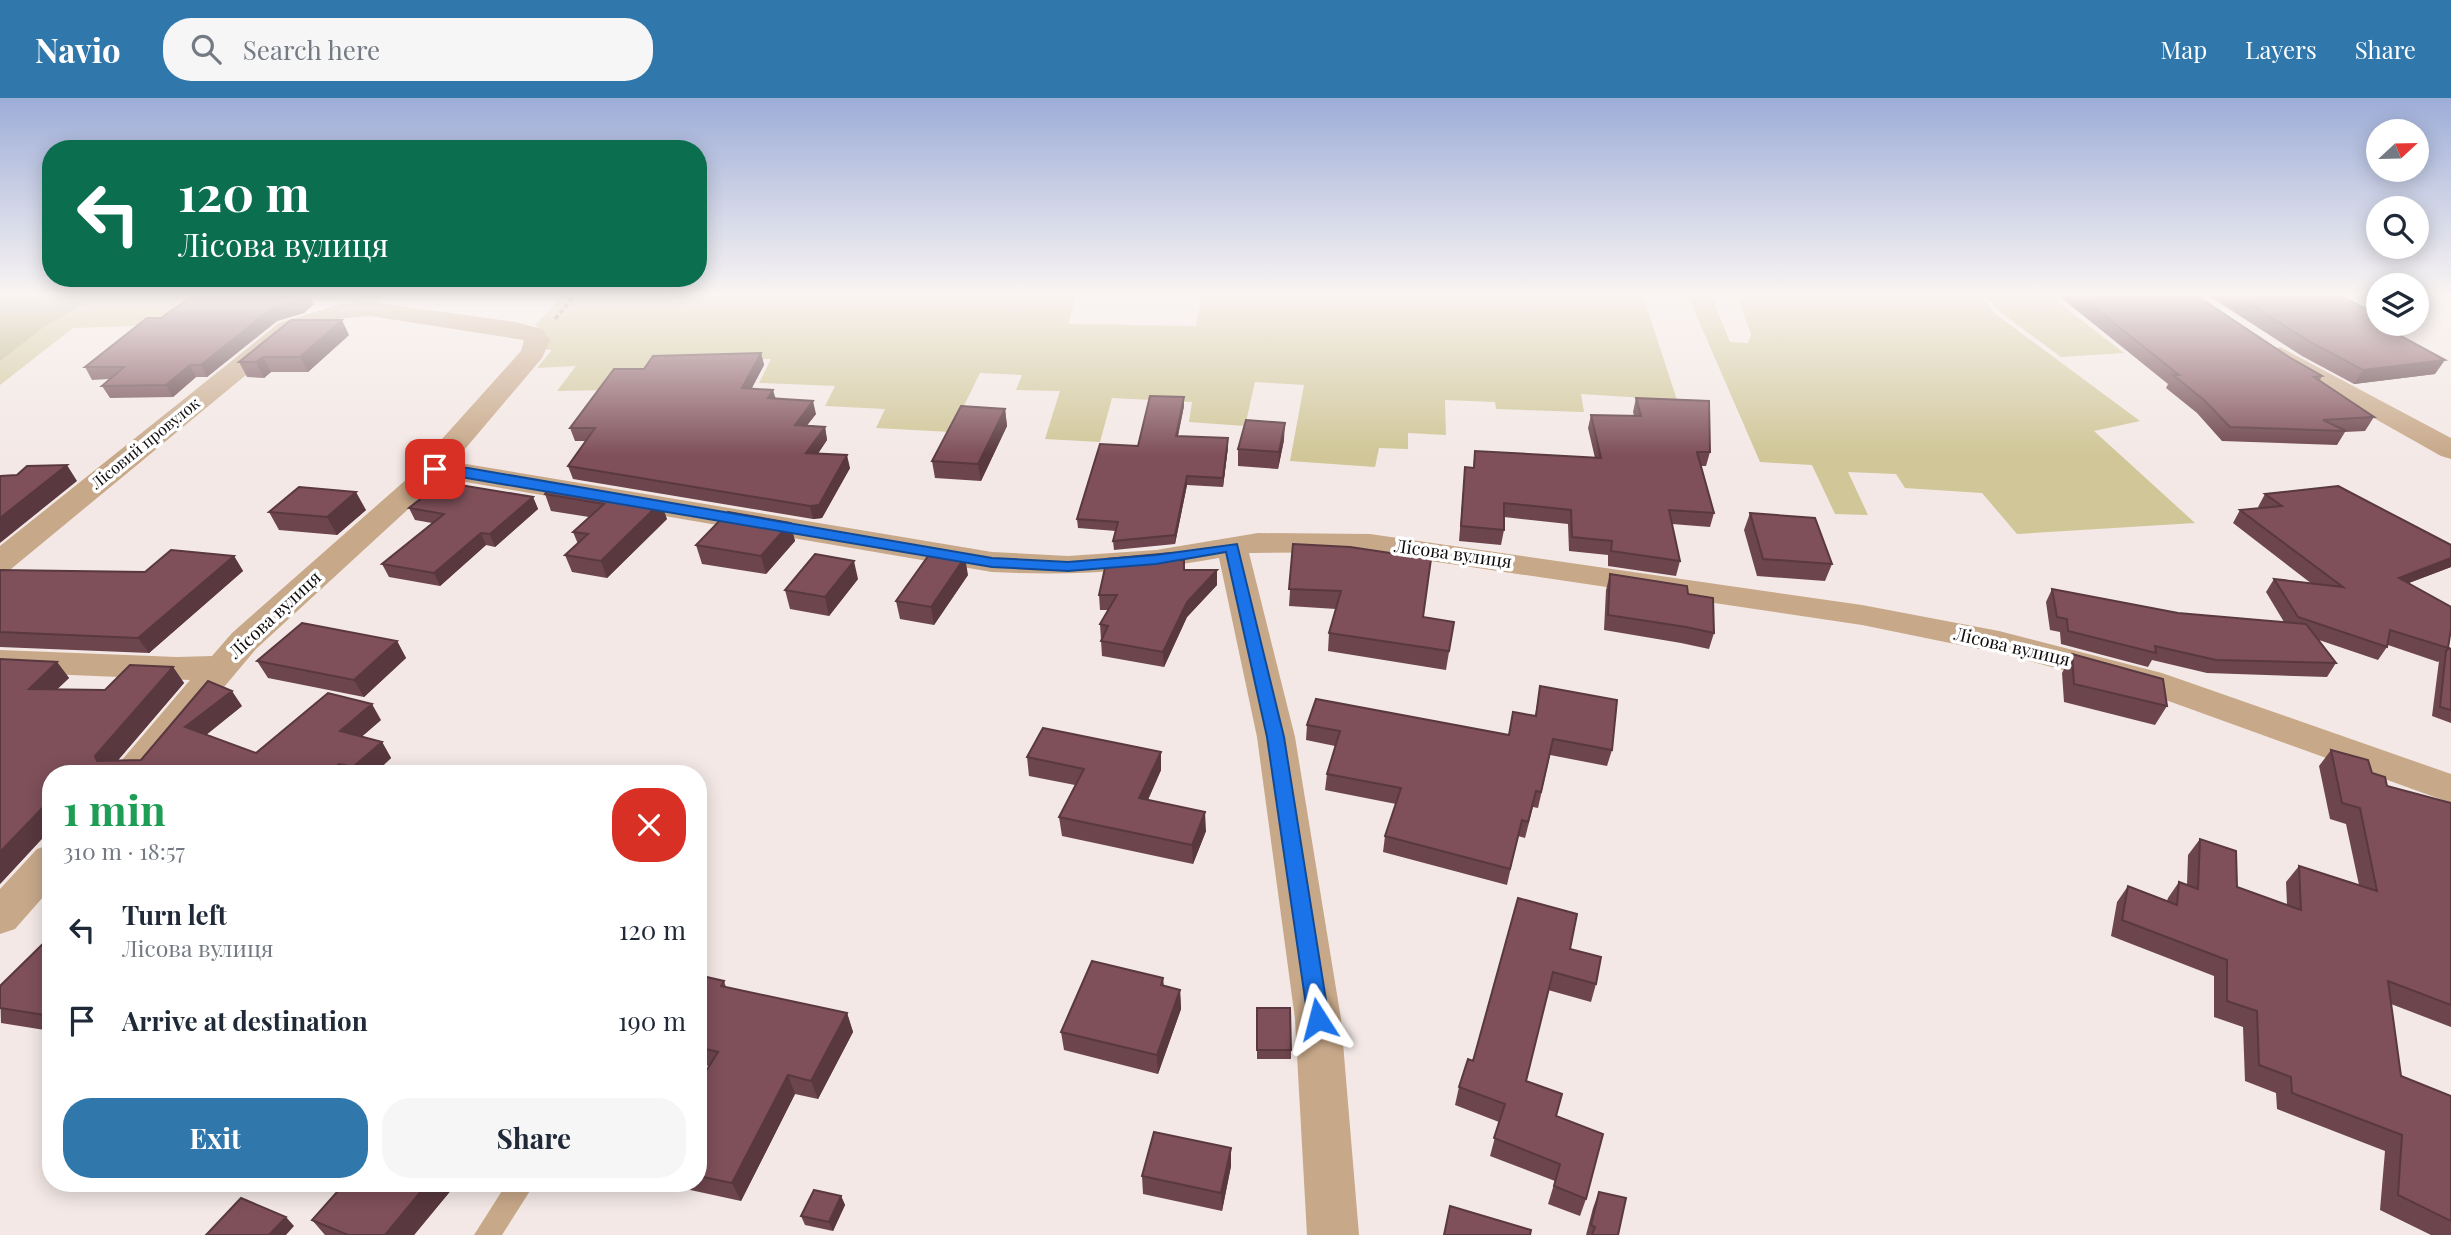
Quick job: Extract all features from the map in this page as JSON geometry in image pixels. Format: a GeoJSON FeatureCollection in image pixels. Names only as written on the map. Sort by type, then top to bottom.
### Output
{"type":"FeatureCollection","features":[{"type":"Feature","properties":{"kind":"street","name":"Лісовий провулок"},"geometry":{"type":"LineString","coordinates":[[0,562],[262,349]]}},
{"type":"Feature","properties":{"kind":"street","name":"Лісова вулиця"},"geometry":{"type":"LineString","coordinates":[[137,765],[194,701],[219,667],[435,469],[452,445],[534,349]]}},
{"type":"Feature","properties":{"kind":"street"},"geometry":{"type":"LineString","coordinates":[[2270,349],[2451,450]]}},
{"type":"Feature","properties":{"kind":"street","name":"Лісова вулиця"},"geometry":{"type":"LineString","coordinates":[[435,469],[468,472],[992,562],[1068,566],[1156,560],[1232,547],[1301,540],[1370,542],[1862,615],[1999,642],[2149,681],[2451,789]]}},
{"type":"Feature","properties":{"kind":"street"},"geometry":{"type":"LineString","coordinates":[[1232,547],[1276,737],[1318,1019],[1333,1235]]}},
{"type":"Feature","properties":{"kind":"street"},"geometry":{"type":"LineString","coordinates":[[0,661],[177,669],[219,667]]}},
{"type":"Feature","properties":{"kind":"street"},"geometry":{"type":"LineString","coordinates":[[0,916],[42,870]]}},
{"type":"Feature","properties":{"kind":"lane"},"geometry":{"type":"LineString","coordinates":[[487,1235],[516,1192]]}},
{"type":"Feature","properties":{"kind":"shaded area"},"geometry":{"type":"Polygon","coordinates":[[[0,349],[46,349],[0,385],[0,349]]]}},
{"type":"Feature","properties":{"kind":"shaded area"},"geometry":{"type":"Polygon","coordinates":[[[0,349],[15,349],[0,361],[0,349]]]}},
{"type":"Feature","properties":{"kind":"shaded area"},"geometry":{"type":"Polygon","coordinates":[[[544,349],[1660,349],[1677,400],[1581,394],[1584,412],[1496,409],[1495,402],[1445,400],[1446,435],[1408,433],[1408,449],[1379,448],[1375,467],[1290,461],[1304,385],[1255,382],[1245,426],[1189,422],[1192,402],[1112,398],[1100,442],[1045,439],[1060,391],[1016,390],[1022,375],[980,373],[951,432],[876,428],[885,409],[825,406],[835,386],[759,383],[771,359],[658,360],[651,369],[622,369],[608,390],[557,391],[576,366],[537,368],[552,350],[544,349]]]}},
{"type":"Feature","properties":{"kind":"shaded area"},"geometry":{"type":"Polygon","coordinates":[[[1711,349],[2043,349],[2140,421],[2094,431],[2195,523],[2017,534],[1982,493],[1905,488],[1896,474],[1848,472],[1868,515],[1835,514],[1812,465],[1760,462],[1711,349]]]}},
{"type":"Feature","properties":{"kind":"shaded area"},"geometry":{"type":"Polygon","coordinates":[[[2050,349],[2119,349],[2124,353],[2061,357],[2050,349]]]}},
{"type":"Feature","properties":{"kind":"building"},"geometry":{"type":"Polygon","coordinates":[[[108,349],[221,349],[201,365],[190,365],[166,385],[102,386],[124,367],[85,367],[108,349]]]}},
{"type":"Feature","properties":{"kind":"building"},"geometry":{"type":"Polygon","coordinates":[[[255,349],[309,349],[300,357],[263,357],[256,362],[239,362],[255,349]]]}},
{"type":"Feature","properties":{"kind":"building"},"geometry":{"type":"Polygon","coordinates":[[[2146,349],[2277,349],[2322,376],[2314,377],[2374,417],[2323,420],[2346,431],[2230,427],[2204,400],[2173,375],[2179,375],[2146,349]]]}},
{"type":"Feature","properties":{"kind":"building"},"geometry":{"type":"Polygon","coordinates":[[[2323,349],[2425,349],[2445,360],[2363,370],[2323,349]]]}},
{"type":"Feature","properties":{"kind":"building"},"geometry":{"type":"Polygon","coordinates":[[[761,353],[742,388],[773,390],[768,398],[813,401],[795,425],[825,427],[806,453],[847,455],[819,505],[810,506],[568,466],[595,428],[570,428],[614,369],[644,369],[653,356],[761,353]]]}},
{"type":"Feature","properties":{"kind":"building"},"geometry":{"type":"Polygon","coordinates":[[[1150,396],[1184,397],[1176,436],[1228,438],[1223,478],[1187,476],[1175,535],[1113,541],[1118,522],[1077,519],[1100,444],[1138,446],[1150,396]]]}},
{"type":"Feature","properties":{"kind":"building"},"geometry":{"type":"Polygon","coordinates":[[[1636,398],[1709,401],[1710,452],[1697,452],[1714,513],[1669,510],[1680,561],[1611,551],[1612,541],[1572,537],[1571,510],[1504,503],[1504,530],[1461,526],[1465,467],[1474,468],[1475,451],[1601,458],[1591,415],[1641,416],[1636,398]]]}},
{"type":"Feature","properties":{"kind":"building"},"geometry":{"type":"Polygon","coordinates":[[[961,406],[1005,409],[978,464],[932,461],[961,406]]]}},
{"type":"Feature","properties":{"kind":"building"},"geometry":{"type":"Polygon","coordinates":[[[1246,420],[1285,423],[1279,452],[1238,449],[1246,420]]]}},
{"type":"Feature","properties":{"kind":"building"},"geometry":{"type":"Polygon","coordinates":[[[67,465],[0,518],[0,476],[17,475],[27,466],[67,465]]]}},
{"type":"Feature","properties":{"kind":"building"},"geometry":{"type":"Polygon","coordinates":[[[442,482],[533,497],[490,534],[481,533],[434,573],[382,564],[444,514],[409,508],[442,482]]]}},
{"type":"Feature","properties":{"kind":"building"},"geometry":{"type":"Polygon","coordinates":[[[552,484],[661,502],[601,561],[565,555],[588,534],[573,532],[604,504],[545,494],[552,484]]]}},
{"type":"Feature","properties":{"kind":"building"},"geometry":{"type":"Polygon","coordinates":[[[2338,486],[2451,545],[2451,558],[2399,578],[2451,607],[2448,648],[2390,630],[2387,647],[2298,617],[2274,579],[2343,587],[2240,510],[2282,506],[2265,494],[2338,486]]]}},
{"type":"Feature","properties":{"kind":"building"},"geometry":{"type":"Polygon","coordinates":[[[299,487],[356,492],[327,517],[269,512],[299,487]]]}},
{"type":"Feature","properties":{"kind":"building"},"geometry":{"type":"Polygon","coordinates":[[[728,512],[790,523],[761,556],[696,545],[728,512]]]}},
{"type":"Feature","properties":{"kind":"building"},"geometry":{"type":"Polygon","coordinates":[[[1750,513],[1815,518],[1832,564],[1763,559],[1750,513]]]}},
{"type":"Feature","properties":{"kind":"building"},"geometry":{"type":"Polygon","coordinates":[[[1293,544],[1350,547],[1431,559],[1423,617],[1454,622],[1449,651],[1329,633],[1341,591],[1289,589],[1293,544]]]}},
{"type":"Feature","properties":{"kind":"building"},"geometry":{"type":"Polygon","coordinates":[[[171,550],[234,556],[138,638],[0,632],[0,570],[145,572],[171,550]]]}},
{"type":"Feature","properties":{"kind":"building"},"geometry":{"type":"Polygon","coordinates":[[[931,552],[965,557],[931,607],[896,601],[931,552]]]}},
{"type":"Feature","properties":{"kind":"building"},"geometry":{"type":"Polygon","coordinates":[[[1170,553],[1169,560],[1184,560],[1184,570],[1217,570],[1187,602],[1163,652],[1101,641],[1108,626],[1100,624],[1117,595],[1099,595],[1107,559],[1170,553]]]}},
{"type":"Feature","properties":{"kind":"building"},"geometry":{"type":"Polygon","coordinates":[[[815,554],[854,561],[825,597],[785,590],[815,554]]]}},
{"type":"Feature","properties":{"kind":"building"},"geometry":{"type":"Polygon","coordinates":[[[1610,574],[1687,586],[1688,594],[1713,598],[1714,633],[1608,615],[1610,574]]]}},
{"type":"Feature","properties":{"kind":"building"},"geometry":{"type":"Polygon","coordinates":[[[2052,589],[2178,613],[2306,624],[2336,663],[2216,660],[2155,646],[2156,653],[2068,631],[2067,619],[2057,617],[2052,589]]]}},
{"type":"Feature","properties":{"kind":"building"},"geometry":{"type":"Polygon","coordinates":[[[302,623],[397,641],[354,680],[257,661],[302,623]]]}},
{"type":"Feature","properties":{"kind":"building"},"geometry":{"type":"Polygon","coordinates":[[[2449,648],[2451,710],[2440,707],[2446,651],[2449,648]]]}},
{"type":"Feature","properties":{"kind":"building"},"geometry":{"type":"Polygon","coordinates":[[[2072,654],[2163,679],[2167,706],[2074,684],[2072,654]]]}},
{"type":"Feature","properties":{"kind":"building"},"geometry":{"type":"Polygon","coordinates":[[[0,659],[57,662],[29,689],[105,690],[130,665],[173,667],[95,756],[97,761],[141,760],[208,681],[232,691],[185,727],[256,753],[328,693],[372,704],[340,731],[382,742],[355,765],[42,765],[42,808],[0,852],[0,659]]]}},
{"type":"Feature","properties":{"kind":"building"},"geometry":{"type":"Polygon","coordinates":[[[1540,686],[1617,700],[1612,750],[1553,739],[1541,792],[1536,791],[1528,822],[1522,820],[1510,869],[1385,836],[1401,788],[1327,774],[1340,731],[1307,725],[1316,699],[1509,735],[1513,712],[1536,716],[1540,686]]]}},
{"type":"Feature","properties":{"kind":"building"},"geometry":{"type":"Polygon","coordinates":[[[1043,728],[1161,752],[1139,798],[1205,812],[1192,845],[1059,817],[1084,769],[1027,757],[1043,728]]]}},
{"type":"Feature","properties":{"kind":"building"},"geometry":{"type":"Polygon","coordinates":[[[2331,750],[2368,760],[2372,773],[2385,777],[2387,786],[2451,803],[2451,1005],[2388,981],[2401,1076],[2451,1096],[2451,1221],[2398,1195],[2402,1135],[2292,1093],[2291,1077],[2259,1065],[2257,1011],[2227,1001],[2227,960],[2122,920],[2128,886],[2177,905],[2179,882],[2198,889],[2200,839],[2236,851],[2237,887],[2301,910],[2299,866],[2377,891],[2360,808],[2342,803],[2331,750]]]}},
{"type":"Feature","properties":{"kind":"building"},"geometry":{"type":"Polygon","coordinates":[[[1518,898],[1577,914],[1570,949],[1601,957],[1596,984],[1553,972],[1526,1081],[1562,1094],[1556,1116],[1603,1134],[1586,1199],[1554,1186],[1560,1164],[1494,1138],[1505,1104],[1459,1087],[1468,1059],[1473,1061],[1518,898]]]}},
{"type":"Feature","properties":{"kind":"building"},"geometry":{"type":"Polygon","coordinates":[[[42,945],[42,1015],[0,1008],[0,986],[42,945]]]}},
{"type":"Feature","properties":{"kind":"building"},"geometry":{"type":"Polygon","coordinates":[[[1092,961],[1163,978],[1161,985],[1180,990],[1157,1055],[1061,1032],[1092,961]]]}},
{"type":"Feature","properties":{"kind":"building"},"geometry":{"type":"Polygon","coordinates":[[[707,977],[724,981],[721,986],[847,1013],[811,1081],[788,1075],[732,1183],[707,1178],[707,1070],[718,1052],[707,1049],[707,977]]]}},
{"type":"Feature","properties":{"kind":"building"},"geometry":{"type":"Polygon","coordinates":[[[1257,1008],[1290,1008],[1291,1050],[1257,1050],[1257,1008]]]}},
{"type":"Feature","properties":{"kind":"building"},"geometry":{"type":"Polygon","coordinates":[[[1154,1132],[1231,1148],[1221,1193],[1142,1176],[1154,1132]]]}},
{"type":"Feature","properties":{"kind":"building"},"geometry":{"type":"Polygon","coordinates":[[[814,1190],[841,1196],[829,1222],[801,1216],[814,1190]]]}},
{"type":"Feature","properties":{"kind":"building"},"geometry":{"type":"Polygon","coordinates":[[[337,1192],[421,1192],[385,1235],[348,1235],[312,1220],[337,1192]]]}},
{"type":"Feature","properties":{"kind":"building"},"geometry":{"type":"Polygon","coordinates":[[[1599,1192],[1626,1198],[1618,1235],[1592,1235],[1595,1227],[1591,1225],[1599,1192]]]}},
{"type":"Feature","properties":{"kind":"building"},"geometry":{"type":"Polygon","coordinates":[[[241,1198],[286,1217],[269,1235],[206,1235],[241,1198]]]}},
{"type":"Feature","properties":{"kind":"building"},"geometry":{"type":"Polygon","coordinates":[[[1450,1206],[1531,1230],[1530,1235],[1444,1235],[1450,1206]]]}},
{"type":"Feature","properties":{"kind":"route"},"geometry":{"type":"LineString","coordinates":[[435,469],[468,472],[992,562],[1068,566],[1156,560],[1232,547],[1276,737],[1318,1019]]}}]}
